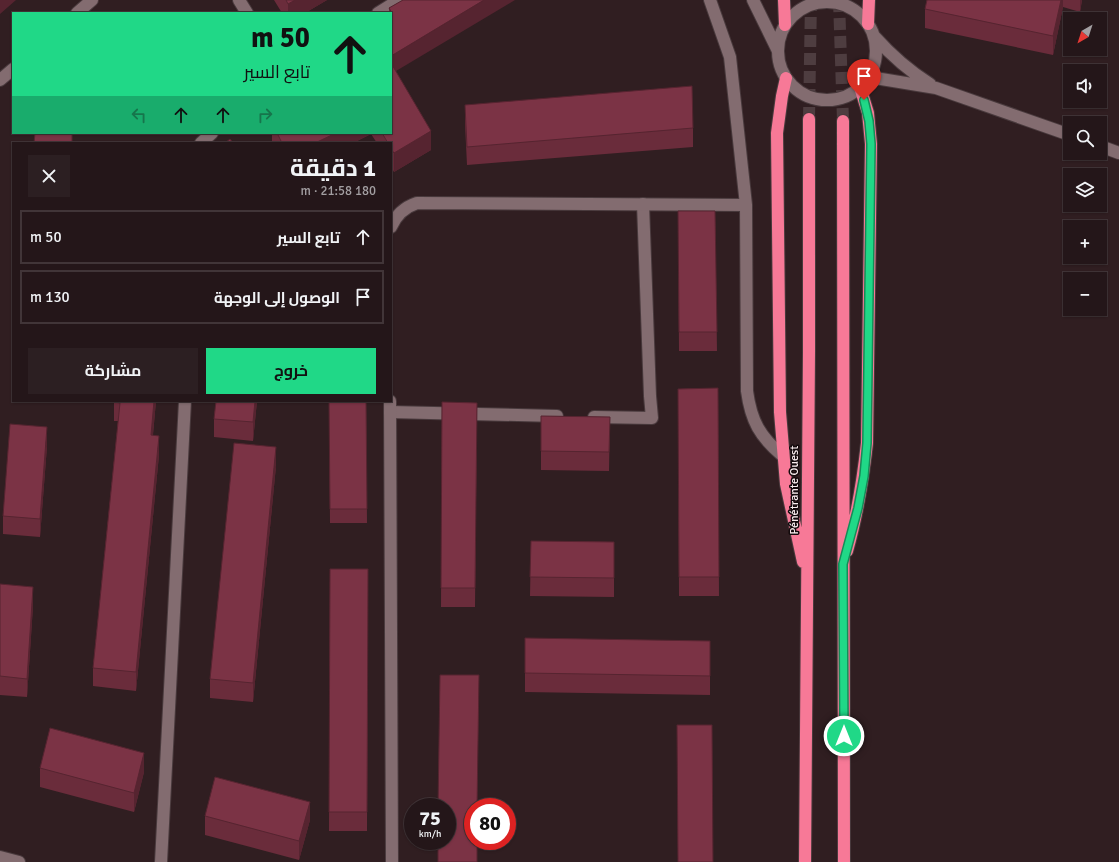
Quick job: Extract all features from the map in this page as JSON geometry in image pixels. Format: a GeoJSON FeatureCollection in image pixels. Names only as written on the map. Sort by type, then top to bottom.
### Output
{"type":"FeatureCollection","features":[{"type":"Feature","properties":{"kind":"highway"},"geometry":{"type":"LineString","coordinates":[[784,0],[785,25]]}},
{"type":"Feature","properties":{"kind":"highway"},"geometry":{"type":"LineString","coordinates":[[868,24],[869,0]]}},
{"type":"Feature","properties":{"kind":"highway"},"geometry":{"type":"LineString","coordinates":[[786,78],[779,115],[777,152],[780,412],[786,484],[807,580]]}},
{"type":"Feature","properties":{"kind":"highway"},"geometry":{"type":"LineString","coordinates":[[843,564],[858,508],[864,476],[867,443],[871,144],[868,113],[860,88]]}},
{"type":"Feature","properties":{"kind":"highway","name":"Pénétrante Ouest"},"geometry":{"type":"LineString","coordinates":[[805,862],[809,352],[809,119]]}},
{"type":"Feature","properties":{"kind":"highway"},"geometry":{"type":"LineString","coordinates":[[842,121],[844,862]]}},
{"type":"Feature","properties":{"kind":"street"},"geometry":{"type":"LineString","coordinates":[[78,12],[92,0]]}},
{"type":"Feature","properties":{"kind":"street"},"geometry":{"type":"LineString","coordinates":[[239,0],[246,12]]}},
{"type":"Feature","properties":{"kind":"street"},"geometry":{"type":"LineString","coordinates":[[380,12],[399,0]]}},
{"type":"Feature","properties":{"kind":"street"},"geometry":{"type":"LineString","coordinates":[[710,0],[730,57],[746,205],[749,406],[754,421],[761,434],[771,446],[783,456]]}},
{"type":"Feature","properties":{"kind":"street"},"geometry":{"type":"LineString","coordinates":[[753,0],[778,52]]}},
{"type":"Feature","properties":{"kind":"street"},"geometry":{"type":"LineString","coordinates":[[874,36],[876,50],[874,64],[869,77],[860,88],[835,100],[821,100],[807,96],[795,89],[786,78],[780,65],[778,52],[779,38],[785,25],[803,3],[832,2],[846,6],[858,13],[868,24],[874,36],[888,51],[903,65],[936,88]]}},
{"type":"Feature","properties":{"kind":"street"},"geometry":{"type":"LineString","coordinates":[[0,80],[12,70]]}},
{"type":"Feature","properties":{"kind":"street"},"geometry":{"type":"LineString","coordinates":[[869,77],[936,88],[1063,133]]}},
{"type":"Feature","properties":{"kind":"street"},"geometry":{"type":"LineString","coordinates":[[202,142],[211,134]]}},
{"type":"Feature","properties":{"kind":"street"},"geometry":{"type":"LineString","coordinates":[[1107,149],[1119,153]]}},
{"type":"Feature","properties":{"kind":"street"},"geometry":{"type":"LineString","coordinates":[[392,225],[403,210],[417,203],[746,205]]}},
{"type":"Feature","properties":{"kind":"street"},"geometry":{"type":"LineString","coordinates":[[392,862],[390,407],[576,417],[652,418],[643,204]]}},
{"type":"Feature","properties":{"kind":"street"},"geometry":{"type":"LineString","coordinates":[[161,862],[185,402]]}},
{"type":"Feature","properties":{"kind":"street"},"geometry":{"type":"LineString","coordinates":[[0,857],[19,862]]}},
{"type":"Feature","properties":{"kind":"building"},"geometry":{"type":"Polygon","coordinates":[[[286,0],[295,0],[288,4],[286,0]]]}},
{"type":"Feature","properties":{"kind":"building"},"geometry":{"type":"Polygon","coordinates":[[[403,0],[484,0],[392,55],[392,12],[389,8],[403,0]]]}},
{"type":"Feature","properties":{"kind":"building"},"geometry":{"type":"Polygon","coordinates":[[[927,0],[1061,0],[1053,36],[925,9],[927,0]]]}},
{"type":"Feature","properties":{"kind":"building"},"geometry":{"type":"Polygon","coordinates":[[[392,65],[431,131],[394,153],[392,150],[392,142],[387,142],[383,134],[392,134],[392,65]]]}},
{"type":"Feature","properties":{"kind":"building"},"geometry":{"type":"Polygon","coordinates":[[[692,86],[693,128],[467,147],[465,105],[692,86]]]}},
{"type":"Feature","properties":{"kind":"building"},"geometry":{"type":"Polygon","coordinates":[[[35,134],[72,134],[72,142],[34,142],[35,134]]]}},
{"type":"Feature","properties":{"kind":"building"},"geometry":{"type":"Polygon","coordinates":[[[278,134],[334,134],[317,142],[282,142],[278,134]]]}},
{"type":"Feature","properties":{"kind":"building"},"geometry":{"type":"Polygon","coordinates":[[[678,211],[715,211],[717,332],[679,332],[678,211]]]}},
{"type":"Feature","properties":{"kind":"building"},"geometry":{"type":"Polygon","coordinates":[[[718,388],[719,577],[679,577],[678,389],[718,388]]]}},
{"type":"Feature","properties":{"kind":"building"},"geometry":{"type":"Polygon","coordinates":[[[114,402],[154,402],[151,435],[159,436],[136,672],[93,668],[120,403],[114,402]]]}},
{"type":"Feature","properties":{"kind":"building"},"geometry":{"type":"Polygon","coordinates":[[[216,402],[255,402],[253,422],[214,419],[216,402]]]}},
{"type":"Feature","properties":{"kind":"building"},"geometry":{"type":"Polygon","coordinates":[[[329,402],[366,402],[367,509],[330,509],[329,402]]]}},
{"type":"Feature","properties":{"kind":"building"},"geometry":{"type":"Polygon","coordinates":[[[442,402],[477,403],[475,588],[441,588],[442,402]]]}},
{"type":"Feature","properties":{"kind":"building"},"geometry":{"type":"Polygon","coordinates":[[[541,416],[610,417],[609,452],[541,451],[541,416]]]}},
{"type":"Feature","properties":{"kind":"building"},"geometry":{"type":"Polygon","coordinates":[[[10,424],[47,427],[40,519],[3,516],[10,424]]]}},
{"type":"Feature","properties":{"kind":"building"},"geometry":{"type":"Polygon","coordinates":[[[234,443],[276,447],[253,683],[210,679],[234,443]]]}},
{"type":"Feature","properties":{"kind":"building"},"geometry":{"type":"Polygon","coordinates":[[[531,541],[614,542],[614,578],[530,577],[531,541]]]}},
{"type":"Feature","properties":{"kind":"building"},"geometry":{"type":"Polygon","coordinates":[[[330,569],[368,569],[367,812],[329,812],[330,569]]]}},
{"type":"Feature","properties":{"kind":"building"},"geometry":{"type":"Polygon","coordinates":[[[0,584],[33,587],[27,679],[0,676],[0,584]]]}},
{"type":"Feature","properties":{"kind":"building"},"geometry":{"type":"Polygon","coordinates":[[[525,638],[710,641],[710,676],[525,673],[525,638]]]}},
{"type":"Feature","properties":{"kind":"building"},"geometry":{"type":"Polygon","coordinates":[[[440,675],[479,675],[477,798],[464,798],[464,850],[477,850],[477,862],[438,862],[438,850],[456,850],[456,798],[438,798],[440,675]]]}},
{"type":"Feature","properties":{"kind":"building"},"geometry":{"type":"Polygon","coordinates":[[[677,725],[712,725],[713,862],[678,862],[677,725]]]}},
{"type":"Feature","properties":{"kind":"building"},"geometry":{"type":"Polygon","coordinates":[[[50,728],[144,753],[134,793],[40,768],[50,728]]]}},
{"type":"Feature","properties":{"kind":"building"},"geometry":{"type":"Polygon","coordinates":[[[215,777],[310,802],[299,841],[205,816],[215,777]]]}},
{"type":"Feature","properties":{"kind":"tunnel"},"geometry":{"type":"LineString","coordinates":[[809,119],[811,0]]}},
{"type":"Feature","properties":{"kind":"tunnel"},"geometry":{"type":"LineString","coordinates":[[839,0],[843,121]]}},
{"type":"Feature","properties":{"kind":"route"},"geometry":{"type":"LineString","coordinates":[[844,736],[843,564],[858,508],[864,476],[867,443],[871,144],[868,113],[864,100]]}}]}
